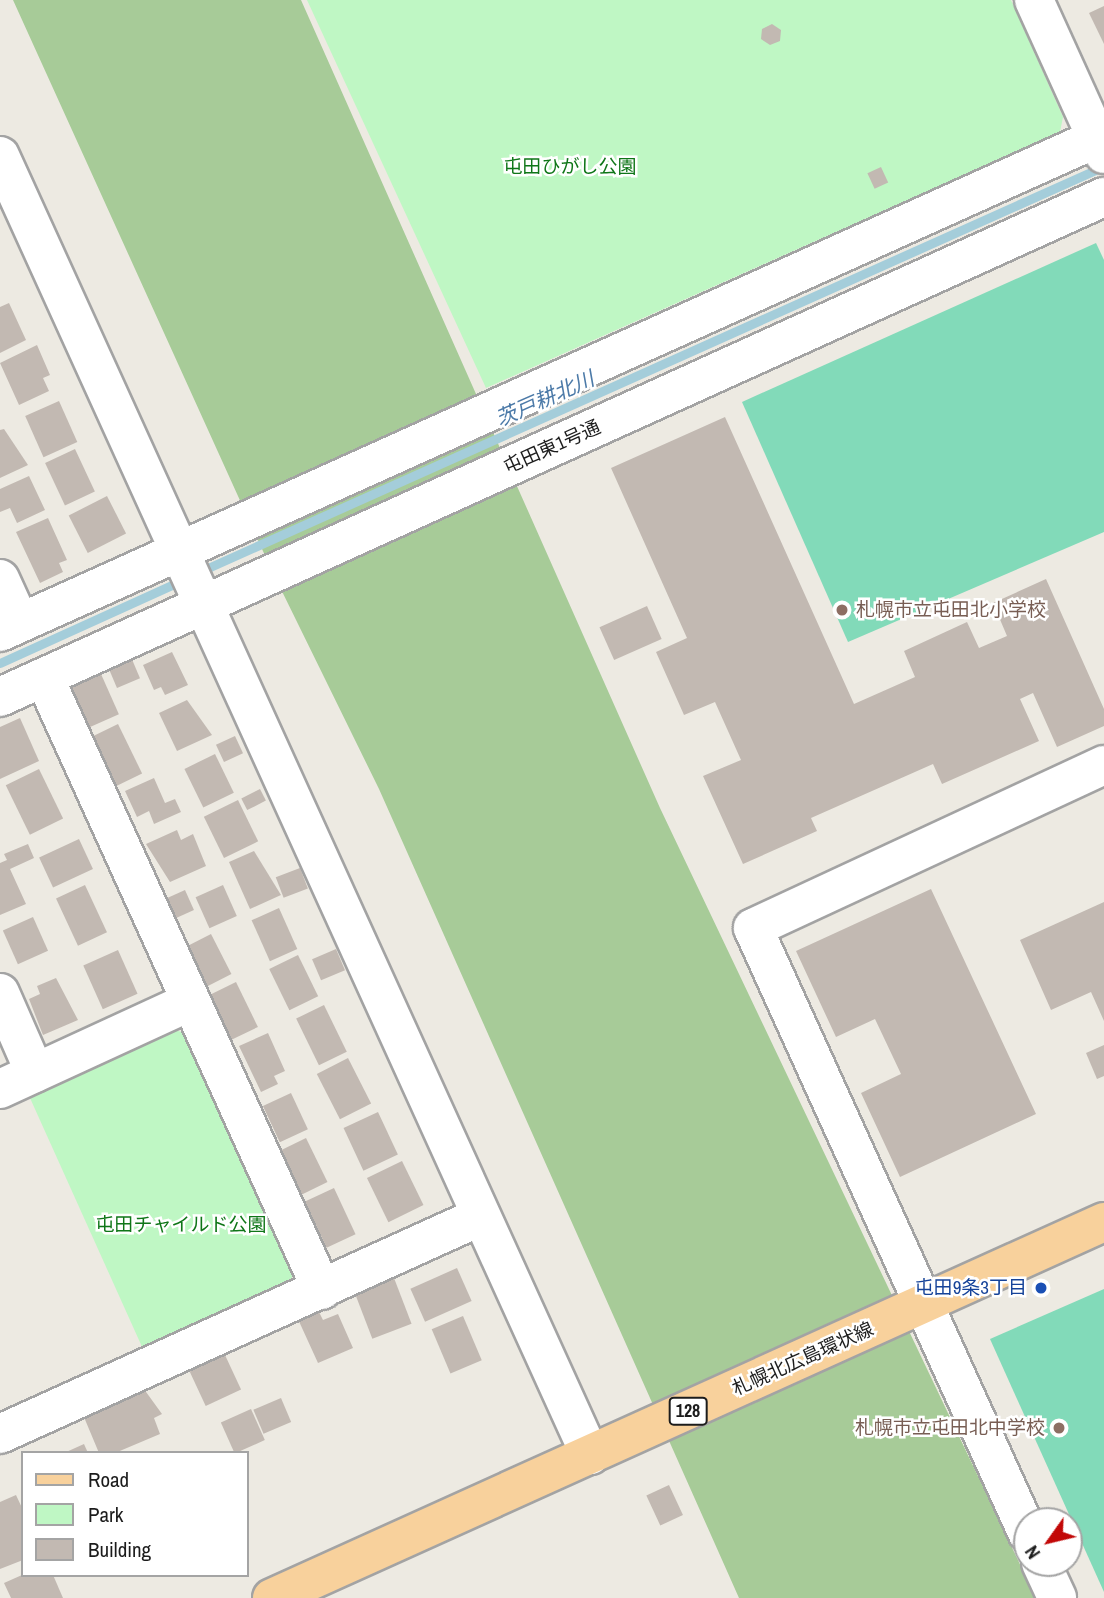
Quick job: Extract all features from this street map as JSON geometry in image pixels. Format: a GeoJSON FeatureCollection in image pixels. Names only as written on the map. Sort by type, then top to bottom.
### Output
{"type":"FeatureCollection","features":[{"type":"Feature","properties":{"kind":"main road","name":"札幌北広島環状線"},"geometry":{"type":"LineString","coordinates":[[272,1598],[1104,1222]]}},
{"type":"Feature","properties":{"kind":"street"},"geometry":{"type":"LineString","coordinates":[[1034,0],[1101,144]]}},
{"type":"Feature","properties":{"kind":"street","name":"屯田東1号通"},"geometry":{"type":"LineString","coordinates":[[0,697],[44,677],[191,576],[1101,144]]}},
{"type":"Feature","properties":{"kind":"street"},"geometry":{"type":"LineString","coordinates":[[0,156],[479,1217],[590,1455]]}},
{"type":"Feature","properties":{"kind":"street","name":"屯田東1号通"},"geometry":{"type":"LineString","coordinates":[[10,628],[191,576],[1104,197]]}},
{"type":"Feature","properties":{"kind":"street"},"geometry":{"type":"LineString","coordinates":[[0,579],[10,628]]}},
{"type":"Feature","properties":{"kind":"street"},"geometry":{"type":"LineString","coordinates":[[44,677],[322,1290]]}},
{"type":"Feature","properties":{"kind":"street"},"geometry":{"type":"LineString","coordinates":[[1016,1507],[753,928],[1104,765]]}},
{"type":"Feature","properties":{"kind":"street"},"geometry":{"type":"LineString","coordinates":[[0,993],[35,1073]]}},
{"type":"Feature","properties":{"kind":"street"},"geometry":{"type":"LineString","coordinates":[[0,1089],[191,1001]]}},
{"type":"Feature","properties":{"kind":"street"},"geometry":{"type":"LineString","coordinates":[[0,1434],[479,1217]]}},
{"type":"Feature","properties":{"kind":"street"},"geometry":{"type":"LineString","coordinates":[[1047,1577],[1057,1598]]}},
{"type":"Feature","properties":{"kind":"green space"},"geometry":{"type":"Polygon","coordinates":[[[13,0],[301,0],[660,808],[1013,1550],[1013,1577],[1026,1577],[1036,1598],[739,1598],[379,789],[272,571],[13,0]]]}},
{"type":"Feature","properties":{"kind":"green space","name":"屯田ひがし公園"},"geometry":{"type":"Polygon","coordinates":[[[307,0],[1011,0],[1063,117],[1060,132],[486,388],[307,0]]]}},
{"type":"Feature","properties":{"kind":"green space"},"geometry":{"type":"Polygon","coordinates":[[[1096,243],[1104,260],[1104,532],[848,642],[742,402],[1096,243]]]}},
{"type":"Feature","properties":{"kind":"green space","name":"屯田チャイルド公園"},"geometry":{"type":"Polygon","coordinates":[[[174,1030],[186,1033],[295,1269],[290,1283],[143,1349],[30,1098],[174,1030]]]}},
{"type":"Feature","properties":{"kind":"green space","name":"札幌市立屯田北中学校"},"geometry":{"type":"Polygon","coordinates":[[[1104,1289],[1104,1592],[1083,1545],[1083,1507],[1066,1507],[990,1339],[1104,1289]]]}},
{"type":"Feature","properties":{"kind":"building"},"geometry":{"type":"Polygon","coordinates":[[[1104,6],[1104,44],[1089,13],[1104,6]]]}},
{"type":"Feature","properties":{"kind":"building"},"geometry":{"type":"Polygon","coordinates":[[[772,24],[781,30],[780,41],[770,45],[761,39],[762,29],[772,24]]]}},
{"type":"Feature","properties":{"kind":"building"},"geometry":{"type":"Polygon","coordinates":[[[881,167],[888,182],[875,189],[867,173],[881,167]]]}},
{"type":"Feature","properties":{"kind":"building"},"geometry":{"type":"Polygon","coordinates":[[[9,303],[26,340],[0,353],[0,307],[9,303]]]}},
{"type":"Feature","properties":{"kind":"building"},"geometry":{"type":"Polygon","coordinates":[[[37,345],[50,375],[43,378],[49,391],[19,405],[0,363],[37,345]]]}},
{"type":"Feature","properties":{"kind":"building"},"geometry":{"type":"Polygon","coordinates":[[[59,401],[77,442],[44,457],[25,416],[59,401]]]}},
{"type":"Feature","properties":{"kind":"building"},"geometry":{"type":"Polygon","coordinates":[[[725,417],[854,704],[915,677],[904,651],[967,622],[979,648],[1007,636],[993,603],[1046,579],[1104,709],[1104,726],[1057,747],[1033,693],[1020,699],[1039,741],[942,784],[933,764],[811,818],[817,831],[743,864],[703,776],[741,760],[715,702],[684,715],[656,652],[687,638],[611,468],[725,417]]]}},
{"type":"Feature","properties":{"kind":"building"},"geometry":{"type":"Polygon","coordinates":[[[4,429],[28,465],[0,478],[0,430],[4,429]]]}},
{"type":"Feature","properties":{"kind":"building"},"geometry":{"type":"Polygon","coordinates":[[[75,449],[95,492],[65,506],[45,463],[75,449]]]}},
{"type":"Feature","properties":{"kind":"building"},"geometry":{"type":"Polygon","coordinates":[[[29,476],[45,510],[17,523],[10,508],[0,512],[0,489],[29,476]]]}},
{"type":"Feature","properties":{"kind":"building"},"geometry":{"type":"Polygon","coordinates":[[[107,496],[126,533],[88,553],[69,516],[107,496]]]}},
{"type":"Feature","properties":{"kind":"building"},"geometry":{"type":"Polygon","coordinates":[[[48,518],[67,560],[59,563],[63,572],[40,583],[16,532],[48,518]]]}},
{"type":"Feature","properties":{"kind":"building"},"geometry":{"type":"Polygon","coordinates":[[[647,606],[662,639],[614,660],[599,627],[647,606]]]}},
{"type":"Feature","properties":{"kind":"building"},"geometry":{"type":"Polygon","coordinates":[[[172,652],[188,685],[165,695],[161,687],[154,690],[143,665],[172,652]]]}},
{"type":"Feature","properties":{"kind":"building"},"geometry":{"type":"Polygon","coordinates":[[[131,657],[140,678],[117,688],[108,667],[131,657]]]}},
{"type":"Feature","properties":{"kind":"building"},"geometry":{"type":"Polygon","coordinates":[[[101,674],[119,714],[88,728],[70,688],[101,674]]]}},
{"type":"Feature","properties":{"kind":"building"},"geometry":{"type":"Polygon","coordinates":[[[187,700],[212,735],[177,751],[159,713],[187,700]]]}},
{"type":"Feature","properties":{"kind":"building"},"geometry":{"type":"Polygon","coordinates":[[[20,718],[39,761],[0,779],[0,727],[20,718]]]}},
{"type":"Feature","properties":{"kind":"building"},"geometry":{"type":"Polygon","coordinates":[[[118,724],[142,773],[117,786],[93,736],[118,724]]]}},
{"type":"Feature","properties":{"kind":"building"},"geometry":{"type":"Polygon","coordinates":[[[235,736],[243,753],[224,762],[216,745],[235,736]]]}},
{"type":"Feature","properties":{"kind":"building"},"geometry":{"type":"Polygon","coordinates":[[[215,754],[234,793],[203,808],[184,769],[215,754]]]}},
{"type":"Feature","properties":{"kind":"building"},"geometry":{"type":"Polygon","coordinates":[[[39,769],[63,818],[30,835],[6,785],[39,769]]]}},
{"type":"Feature","properties":{"kind":"building"},"geometry":{"type":"Polygon","coordinates":[[[154,778],[165,803],[175,799],[181,812],[154,824],[149,811],[137,817],[125,791],[154,778]]]}},
{"type":"Feature","properties":{"kind":"building"},"geometry":{"type":"Polygon","coordinates":[[[260,789],[266,801],[247,810],[241,799],[260,789]]]}},
{"type":"Feature","properties":{"kind":"building"},"geometry":{"type":"Polygon","coordinates":[[[238,800],[258,841],[224,858],[204,817],[238,800]]]}},
{"type":"Feature","properties":{"kind":"building"},"geometry":{"type":"Polygon","coordinates":[[[177,830],[181,840],[193,834],[206,866],[170,882],[146,844],[177,830]]]}},
{"type":"Feature","properties":{"kind":"building"},"geometry":{"type":"Polygon","coordinates":[[[79,839],[93,869],[53,888],[39,858],[79,839]]]}},
{"type":"Feature","properties":{"kind":"building"},"geometry":{"type":"Polygon","coordinates":[[[28,844],[34,858],[10,869],[26,904],[0,915],[0,863],[7,860],[4,854],[28,844]]]}},
{"type":"Feature","properties":{"kind":"building"},"geometry":{"type":"Polygon","coordinates":[[[254,851],[281,895],[250,909],[229,862],[254,851]]]}},
{"type":"Feature","properties":{"kind":"building"},"geometry":{"type":"Polygon","coordinates":[[[300,868],[308,889],[284,898],[276,877],[300,868]]]}},
{"type":"Feature","properties":{"kind":"building"},"geometry":{"type":"Polygon","coordinates":[[[85,885],[107,932],[78,946],[56,899],[85,885]]]}},
{"type":"Feature","properties":{"kind":"building"},"geometry":{"type":"Polygon","coordinates":[[[223,885],[237,916],[209,928],[196,897],[223,885]]]}},
{"type":"Feature","properties":{"kind":"building"},"geometry":{"type":"Polygon","coordinates":[[[931,889],[1036,1114],[900,1177],[861,1093],[901,1074],[875,1019],[836,1037],[796,951],[931,889]]]}},
{"type":"Feature","properties":{"kind":"building"},"geometry":{"type":"Polygon","coordinates":[[[185,890],[194,910],[176,918],[167,898],[185,890]]]}},
{"type":"Feature","properties":{"kind":"building"},"geometry":{"type":"Polygon","coordinates":[[[1104,902],[1104,1021],[1091,992],[1051,1010],[1020,940],[1104,902]]]}},
{"type":"Feature","properties":{"kind":"building"},"geometry":{"type":"Polygon","coordinates":[[[279,908],[297,949],[270,961],[252,920],[279,908]]]}},
{"type":"Feature","properties":{"kind":"building"},"geometry":{"type":"Polygon","coordinates":[[[33,917],[48,951],[18,964],[3,930],[33,917]]]}},
{"type":"Feature","properties":{"kind":"building"},"geometry":{"type":"Polygon","coordinates":[[[211,934],[231,974],[206,987],[186,947],[211,934]]]}},
{"type":"Feature","properties":{"kind":"building"},"geometry":{"type":"Polygon","coordinates":[[[336,949],[345,970],[321,980],[312,959],[336,949]]]}},
{"type":"Feature","properties":{"kind":"building"},"geometry":{"type":"Polygon","coordinates":[[[118,950],[138,994],[103,1009],[83,965],[118,950]]]}},
{"type":"Feature","properties":{"kind":"building"},"geometry":{"type":"Polygon","coordinates":[[[298,955],[318,996],[289,1010],[269,969],[298,955]]]}},
{"type":"Feature","properties":{"kind":"building"},"geometry":{"type":"Polygon","coordinates":[[[56,978],[78,1020],[43,1035],[29,999],[40,994],[37,986],[56,978]]]}},
{"type":"Feature","properties":{"kind":"building"},"geometry":{"type":"Polygon","coordinates":[[[236,982],[258,1027],[231,1040],[209,995],[236,982]]]}},
{"type":"Feature","properties":{"kind":"building"},"geometry":{"type":"Polygon","coordinates":[[[324,1005],[347,1052],[319,1065],[296,1019],[324,1005]]]}},
{"type":"Feature","properties":{"kind":"building"},"geometry":{"type":"Polygon","coordinates":[[[268,1033],[285,1071],[274,1076],[278,1084],[261,1092],[239,1046],[268,1033]]]}},
{"type":"Feature","properties":{"kind":"building"},"geometry":{"type":"Polygon","coordinates":[[[1104,1045],[1104,1076],[1097,1079],[1086,1053],[1104,1045]]]}},
{"type":"Feature","properties":{"kind":"building"},"geometry":{"type":"Polygon","coordinates":[[[348,1058],[371,1103],[340,1119],[317,1074],[348,1058]]]}},
{"type":"Feature","properties":{"kind":"building"},"geometry":{"type":"Polygon","coordinates":[[[291,1093],[308,1129],[280,1142],[263,1106],[291,1093]]]}},
{"type":"Feature","properties":{"kind":"building"},"geometry":{"type":"Polygon","coordinates":[[[378,1112],[398,1155],[363,1171],[344,1128],[378,1112]]]}},
{"type":"Feature","properties":{"kind":"building"},"geometry":{"type":"Polygon","coordinates":[[[306,1138],[327,1182],[301,1195],[280,1151],[306,1138]]]}},
{"type":"Feature","properties":{"kind":"building"},"geometry":{"type":"Polygon","coordinates":[[[402,1161],[423,1205],[388,1222],[367,1178],[402,1161]]]}},
{"type":"Feature","properties":{"kind":"building"},"geometry":{"type":"Polygon","coordinates":[[[334,1188],[356,1234],[327,1248],[305,1202],[334,1188]]]}},
{"type":"Feature","properties":{"kind":"building"},"geometry":{"type":"Polygon","coordinates":[[[457,1268],[472,1301],[425,1322],[410,1289],[457,1268]]]}},
{"type":"Feature","properties":{"kind":"building"},"geometry":{"type":"Polygon","coordinates":[[[394,1278],[412,1324],[372,1339],[355,1293],[394,1278]]]}},
{"type":"Feature","properties":{"kind":"building"},"geometry":{"type":"Polygon","coordinates":[[[317,1308],[323,1320],[338,1314],[353,1348],[318,1363],[297,1317],[317,1308]]]}},
{"type":"Feature","properties":{"kind":"building"},"geometry":{"type":"Polygon","coordinates":[[[463,1316],[482,1360],[450,1373],[432,1329],[463,1316]]]}},
{"type":"Feature","properties":{"kind":"building"},"geometry":{"type":"Polygon","coordinates":[[[225,1355],[241,1389],[206,1406],[190,1371],[225,1355]]]}},
{"type":"Feature","properties":{"kind":"building"},"geometry":{"type":"Polygon","coordinates":[[[141,1385],[162,1414],[154,1418],[160,1434],[120,1451],[98,1451],[81,1410],[141,1385]]]}},
{"type":"Feature","properties":{"kind":"building"},"geometry":{"type":"Polygon","coordinates":[[[281,1398],[291,1422],[264,1434],[253,1410],[281,1398]]]}},
{"type":"Feature","properties":{"kind":"building"},"geometry":{"type":"Polygon","coordinates":[[[251,1409],[265,1440],[240,1451],[234,1451],[221,1422],[251,1409]]]}},
{"type":"Feature","properties":{"kind":"building"},"geometry":{"type":"Polygon","coordinates":[[[84,1444],[87,1451],[68,1451],[84,1444]]]}},
{"type":"Feature","properties":{"kind":"building"},"geometry":{"type":"Polygon","coordinates":[[[669,1485],[683,1515],[660,1525],[646,1496],[669,1485]]]}},
{"type":"Feature","properties":{"kind":"building"},"geometry":{"type":"Polygon","coordinates":[[[16,1495],[21,1506],[21,1561],[0,1569],[0,1502],[16,1495]]]}},
{"type":"Feature","properties":{"kind":"building"},"geometry":{"type":"Polygon","coordinates":[[[21,1575],[54,1577],[63,1598],[11,1598],[4,1583],[21,1575]]]}},
{"type":"Feature","properties":{"kind":"waterway","name":"茨戸耕北川"},"geometry":{"type":"LineString","coordinates":[[199,572],[1104,166]]}},
{"type":"Feature","properties":{"kind":"waterway","name":"茨戸耕北川"},"geometry":{"type":"LineString","coordinates":[[0,663],[183,580]]}},
{"type":"Feature","properties":{"kind":"place","name":"札幌市立屯田北小学校"},"geometry":{"type":"Point","coordinates":[842,610]}},
{"type":"Feature","properties":{"kind":"place","name":"屯田9条3丁目"},"geometry":{"type":"Point","coordinates":[1041,1288]}},
{"type":"Feature","properties":{"kind":"place","name":"札幌市立屯田北中学校"},"geometry":{"type":"Point","coordinates":[1059,1428]}}]}
